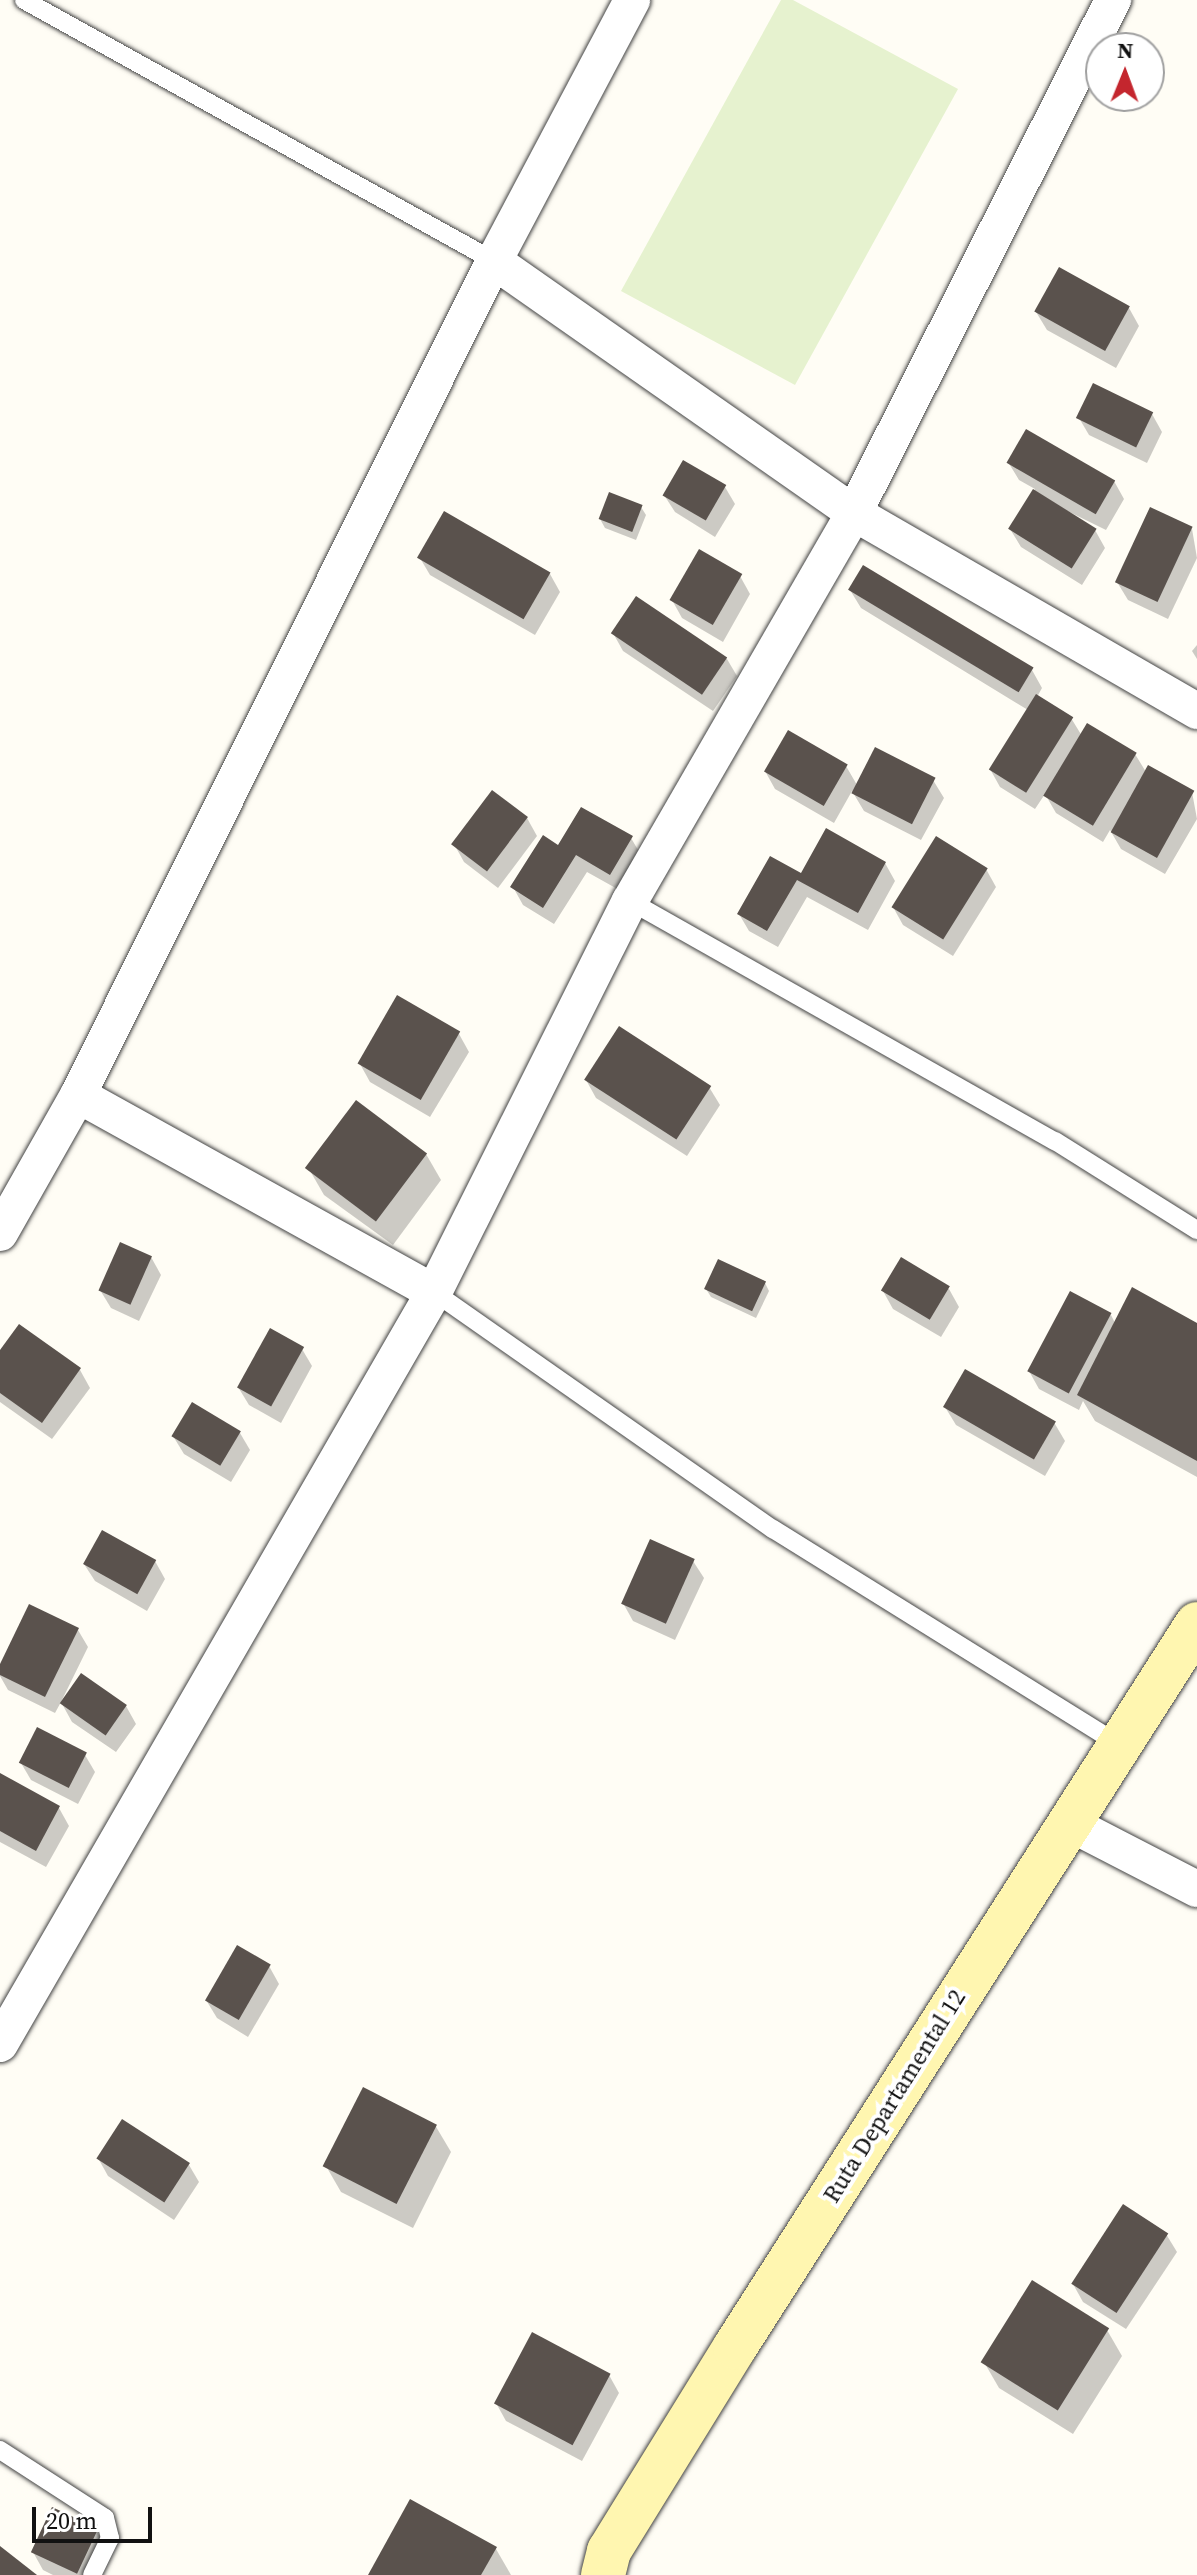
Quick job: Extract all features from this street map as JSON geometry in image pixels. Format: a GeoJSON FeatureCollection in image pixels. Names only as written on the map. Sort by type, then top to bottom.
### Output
{"type":"FeatureCollection","features":[{"type":"Feature","properties":{"kind":"main road","name":"Ruta Departamental 12"},"geometry":{"type":"LineString","coordinates":[[603,2575],[609,2551],[1067,1822],[1197,1624]]}},
{"type":"Feature","properties":{"kind":"street"},"geometry":{"type":"LineString","coordinates":[[0,1233],[78,1095],[494,261],[632,0]]}},
{"type":"Feature","properties":{"kind":"street"},"geometry":{"type":"LineString","coordinates":[[0,2044],[434,1292],[630,901],[854,513],[1113,0]]}},
{"type":"Feature","properties":{"kind":"street"},"geometry":{"type":"LineString","coordinates":[[494,261],[854,513],[1197,711]]}},
{"type":"Feature","properties":{"kind":"street"},"geometry":{"type":"LineString","coordinates":[[78,1095],[434,1292]]}},
{"type":"Feature","properties":{"kind":"street"},"geometry":{"type":"LineString","coordinates":[[1067,1822],[1197,1889]]}},
{"type":"Feature","properties":{"kind":"lane"},"geometry":{"type":"LineString","coordinates":[[24,0],[494,261]]}},
{"type":"Feature","properties":{"kind":"lane"},"geometry":{"type":"LineString","coordinates":[[630,901],[1055,1141],[1197,1230]]}},
{"type":"Feature","properties":{"kind":"lane"},"geometry":{"type":"LineString","coordinates":[[434,1292],[773,1529],[1118,1744]]}},
{"type":"Feature","properties":{"kind":"lane"},"geometry":{"type":"LineString","coordinates":[[0,2450],[105,2518],[110,2538],[92,2575]]}},
{"type":"Feature","properties":{"kind":"green space"},"geometry":{"type":"Polygon","coordinates":[[[781,0],[793,0],[958,89],[795,385],[621,291],[781,0]]]}},
{"type":"Feature","properties":{"kind":"building"},"geometry":{"type":"Polygon","coordinates":[[[1059,267],[1130,306],[1105,351],[1034,312],[1059,267]]]}},
{"type":"Feature","properties":{"kind":"building"},"geometry":{"type":"Polygon","coordinates":[[[1093,383],[1153,412],[1136,447],[1076,418],[1093,383]]]}},
{"type":"Feature","properties":{"kind":"building"},"geometry":{"type":"Polygon","coordinates":[[[1026,429],[1115,481],[1096,514],[1006,463],[1026,429]]]}},
{"type":"Feature","properties":{"kind":"building"},"geometry":{"type":"Polygon","coordinates":[[[683,460],[726,485],[706,521],[662,496],[683,460]]]}},
{"type":"Feature","properties":{"kind":"building"},"geometry":{"type":"Polygon","coordinates":[[[1033,489],[1097,529],[1072,569],[1008,529],[1033,489]]]}},
{"type":"Feature","properties":{"kind":"building"},"geometry":{"type":"Polygon","coordinates":[[[609,492],[643,505],[632,532],[599,519],[609,492]]]}},
{"type":"Feature","properties":{"kind":"building"},"geometry":{"type":"Polygon","coordinates":[[[1150,507],[1193,527],[1158,602],[1115,582],[1150,507]]]}},
{"type":"Feature","properties":{"kind":"building"},"geometry":{"type":"Polygon","coordinates":[[[444,511],[551,572],[524,619],[417,558],[444,511]]]}},
{"type":"Feature","properties":{"kind":"building"},"geometry":{"type":"Polygon","coordinates":[[[699,549],[742,574],[713,625],[670,600],[699,549]]]}},
{"type":"Feature","properties":{"kind":"building"},"geometry":{"type":"Polygon","coordinates":[[[863,565],[1034,667],[1019,692],[848,590],[863,565]]]}},
{"type":"Feature","properties":{"kind":"building"},"geometry":{"type":"Polygon","coordinates":[[[636,596],[727,658],[702,695],[611,633],[636,596]]]}},
{"type":"Feature","properties":{"kind":"building"},"geometry":{"type":"Polygon","coordinates":[[[1036,694],[1073,717],[1026,793],[989,769],[1036,694]]]}},
{"type":"Feature","properties":{"kind":"building"},"geometry":{"type":"Polygon","coordinates":[[[1087,723],[1137,753],[1093,826],[1043,796],[1087,723]]]}},
{"type":"Feature","properties":{"kind":"building"},"geometry":{"type":"Polygon","coordinates":[[[788,730],[848,764],[824,806],[764,772],[788,730]]]}},
{"type":"Feature","properties":{"kind":"building"},"geometry":{"type":"Polygon","coordinates":[[[875,747],[936,778],[912,824],[851,793],[875,747]]]}},
{"type":"Feature","properties":{"kind":"building"},"geometry":{"type":"Polygon","coordinates":[[[1148,765],[1194,791],[1157,858],[1111,832],[1148,765]]]}},
{"type":"Feature","properties":{"kind":"building"},"geometry":{"type":"Polygon","coordinates":[[[492,790],[528,817],[487,871],[451,844],[492,790]]]}},
{"type":"Feature","properties":{"kind":"building"},"geometry":{"type":"Polygon","coordinates":[[[581,807],[633,836],[610,875],[576,855],[543,908],[510,887],[543,835],[558,845],[581,807]]]}},
{"type":"Feature","properties":{"kind":"building"},"geometry":{"type":"Polygon","coordinates":[[[826,828],[886,862],[858,913],[797,880],[767,931],[737,914],[770,856],[801,873],[826,828]]]}},
{"type":"Feature","properties":{"kind":"building"},"geometry":{"type":"Polygon","coordinates":[[[936,836],[988,868],[943,940],[891,907],[936,836]]]}},
{"type":"Feature","properties":{"kind":"building"},"geometry":{"type":"Polygon","coordinates":[[[397,995],[460,1032],[421,1100],[358,1063],[397,995]]]}},
{"type":"Feature","properties":{"kind":"building"},"geometry":{"type":"Polygon","coordinates":[[[619,1026],[711,1086],[676,1140],[584,1080],[619,1026]]]}},
{"type":"Feature","properties":{"kind":"building"},"geometry":{"type":"Polygon","coordinates":[[[356,1100],[427,1154],[376,1221],[305,1168],[356,1100]]]}},
{"type":"Feature","properties":{"kind":"building"},"geometry":{"type":"Polygon","coordinates":[[[120,1242],[152,1256],[130,1305],[98,1290],[120,1242]]]}},
{"type":"Feature","properties":{"kind":"building"},"geometry":{"type":"Polygon","coordinates":[[[901,1257],[950,1286],[930,1320],[881,1290],[901,1257]]]}},
{"type":"Feature","properties":{"kind":"building"},"geometry":{"type":"Polygon","coordinates":[[[718,1259],[766,1281],[752,1311],[704,1289],[718,1259]]]}},
{"type":"Feature","properties":{"kind":"building"},"geometry":{"type":"Polygon","coordinates":[[[1132,1287],[1197,1323],[1197,1461],[1077,1395],[1132,1287]]]}},
{"type":"Feature","properties":{"kind":"building"},"geometry":{"type":"Polygon","coordinates":[[[1070,1291],[1111,1313],[1069,1393],[1027,1371],[1070,1291]]]}},
{"type":"Feature","properties":{"kind":"building"},"geometry":{"type":"Polygon","coordinates":[[[19,1324],[81,1368],[42,1423],[0,1393],[0,1350],[19,1324]]]}},
{"type":"Feature","properties":{"kind":"building"},"geometry":{"type":"Polygon","coordinates":[[[270,1328],[304,1347],[271,1406],[237,1387],[270,1328]]]}},
{"type":"Feature","properties":{"kind":"building"},"geometry":{"type":"Polygon","coordinates":[[[965,1369],[1056,1422],[1034,1460],[943,1407],[965,1369]]]}},
{"type":"Feature","properties":{"kind":"building"},"geometry":{"type":"Polygon","coordinates":[[[192,1402],[241,1431],[220,1466],[171,1436],[192,1402]]]}},
{"type":"Feature","properties":{"kind":"building"},"geometry":{"type":"Polygon","coordinates":[[[102,1530],[156,1560],[137,1594],[83,1564],[102,1530]]]}},
{"type":"Feature","properties":{"kind":"building"},"geometry":{"type":"Polygon","coordinates":[[[650,1539],[695,1559],[666,1624],[621,1604],[650,1539]]]}},
{"type":"Feature","properties":{"kind":"building"},"geometry":{"type":"Polygon","coordinates":[[[29,1604],[79,1628],[45,1697],[0,1675],[0,1664],[29,1604]]]}},
{"type":"Feature","properties":{"kind":"building"},"geometry":{"type":"Polygon","coordinates":[[[81,1673],[127,1705],[106,1735],[60,1703],[81,1673]]]}},
{"type":"Feature","properties":{"kind":"building"},"geometry":{"type":"Polygon","coordinates":[[[37,1727],[87,1752],[69,1788],[19,1763],[37,1727]]]}},
{"type":"Feature","properties":{"kind":"building"},"geometry":{"type":"Polygon","coordinates":[[[0,1773],[60,1806],[36,1851],[0,1831],[0,1773]]]}},
{"type":"Feature","properties":{"kind":"building"},"geometry":{"type":"Polygon","coordinates":[[[237,1945],[271,1964],[239,2020],[205,2000],[237,1945]]]}},
{"type":"Feature","properties":{"kind":"building"},"geometry":{"type":"Polygon","coordinates":[[[363,2087],[437,2125],[397,2204],[323,2166],[363,2087]]]}},
{"type":"Feature","properties":{"kind":"building"},"geometry":{"type":"Polygon","coordinates":[[[122,2119],[190,2163],[164,2203],[96,2158],[122,2119]]]}},
{"type":"Feature","properties":{"kind":"building"},"geometry":{"type":"Polygon","coordinates":[[[1123,2204],[1168,2233],[1117,2313],[1071,2284],[1123,2204]]]}},
{"type":"Feature","properties":{"kind":"building"},"geometry":{"type":"Polygon","coordinates":[[[1032,2280],[1109,2328],[1058,2410],[981,2362],[1032,2280]]]}},
{"type":"Feature","properties":{"kind":"building"},"geometry":{"type":"Polygon","coordinates":[[[532,2332],[611,2374],[573,2445],[494,2404],[532,2332]]]}},
{"type":"Feature","properties":{"kind":"building"},"geometry":{"type":"Polygon","coordinates":[[[410,2499],[497,2547],[481,2575],[368,2575],[410,2499]]]}},
{"type":"Feature","properties":{"kind":"building"},"geometry":{"type":"Polygon","coordinates":[[[52,2507],[98,2529],[77,2574],[31,2552],[52,2507]]]}},
{"type":"Feature","properties":{"kind":"building"},"geometry":{"type":"Polygon","coordinates":[[[0,2546],[37,2575],[0,2575],[0,2546]]]}}]}
